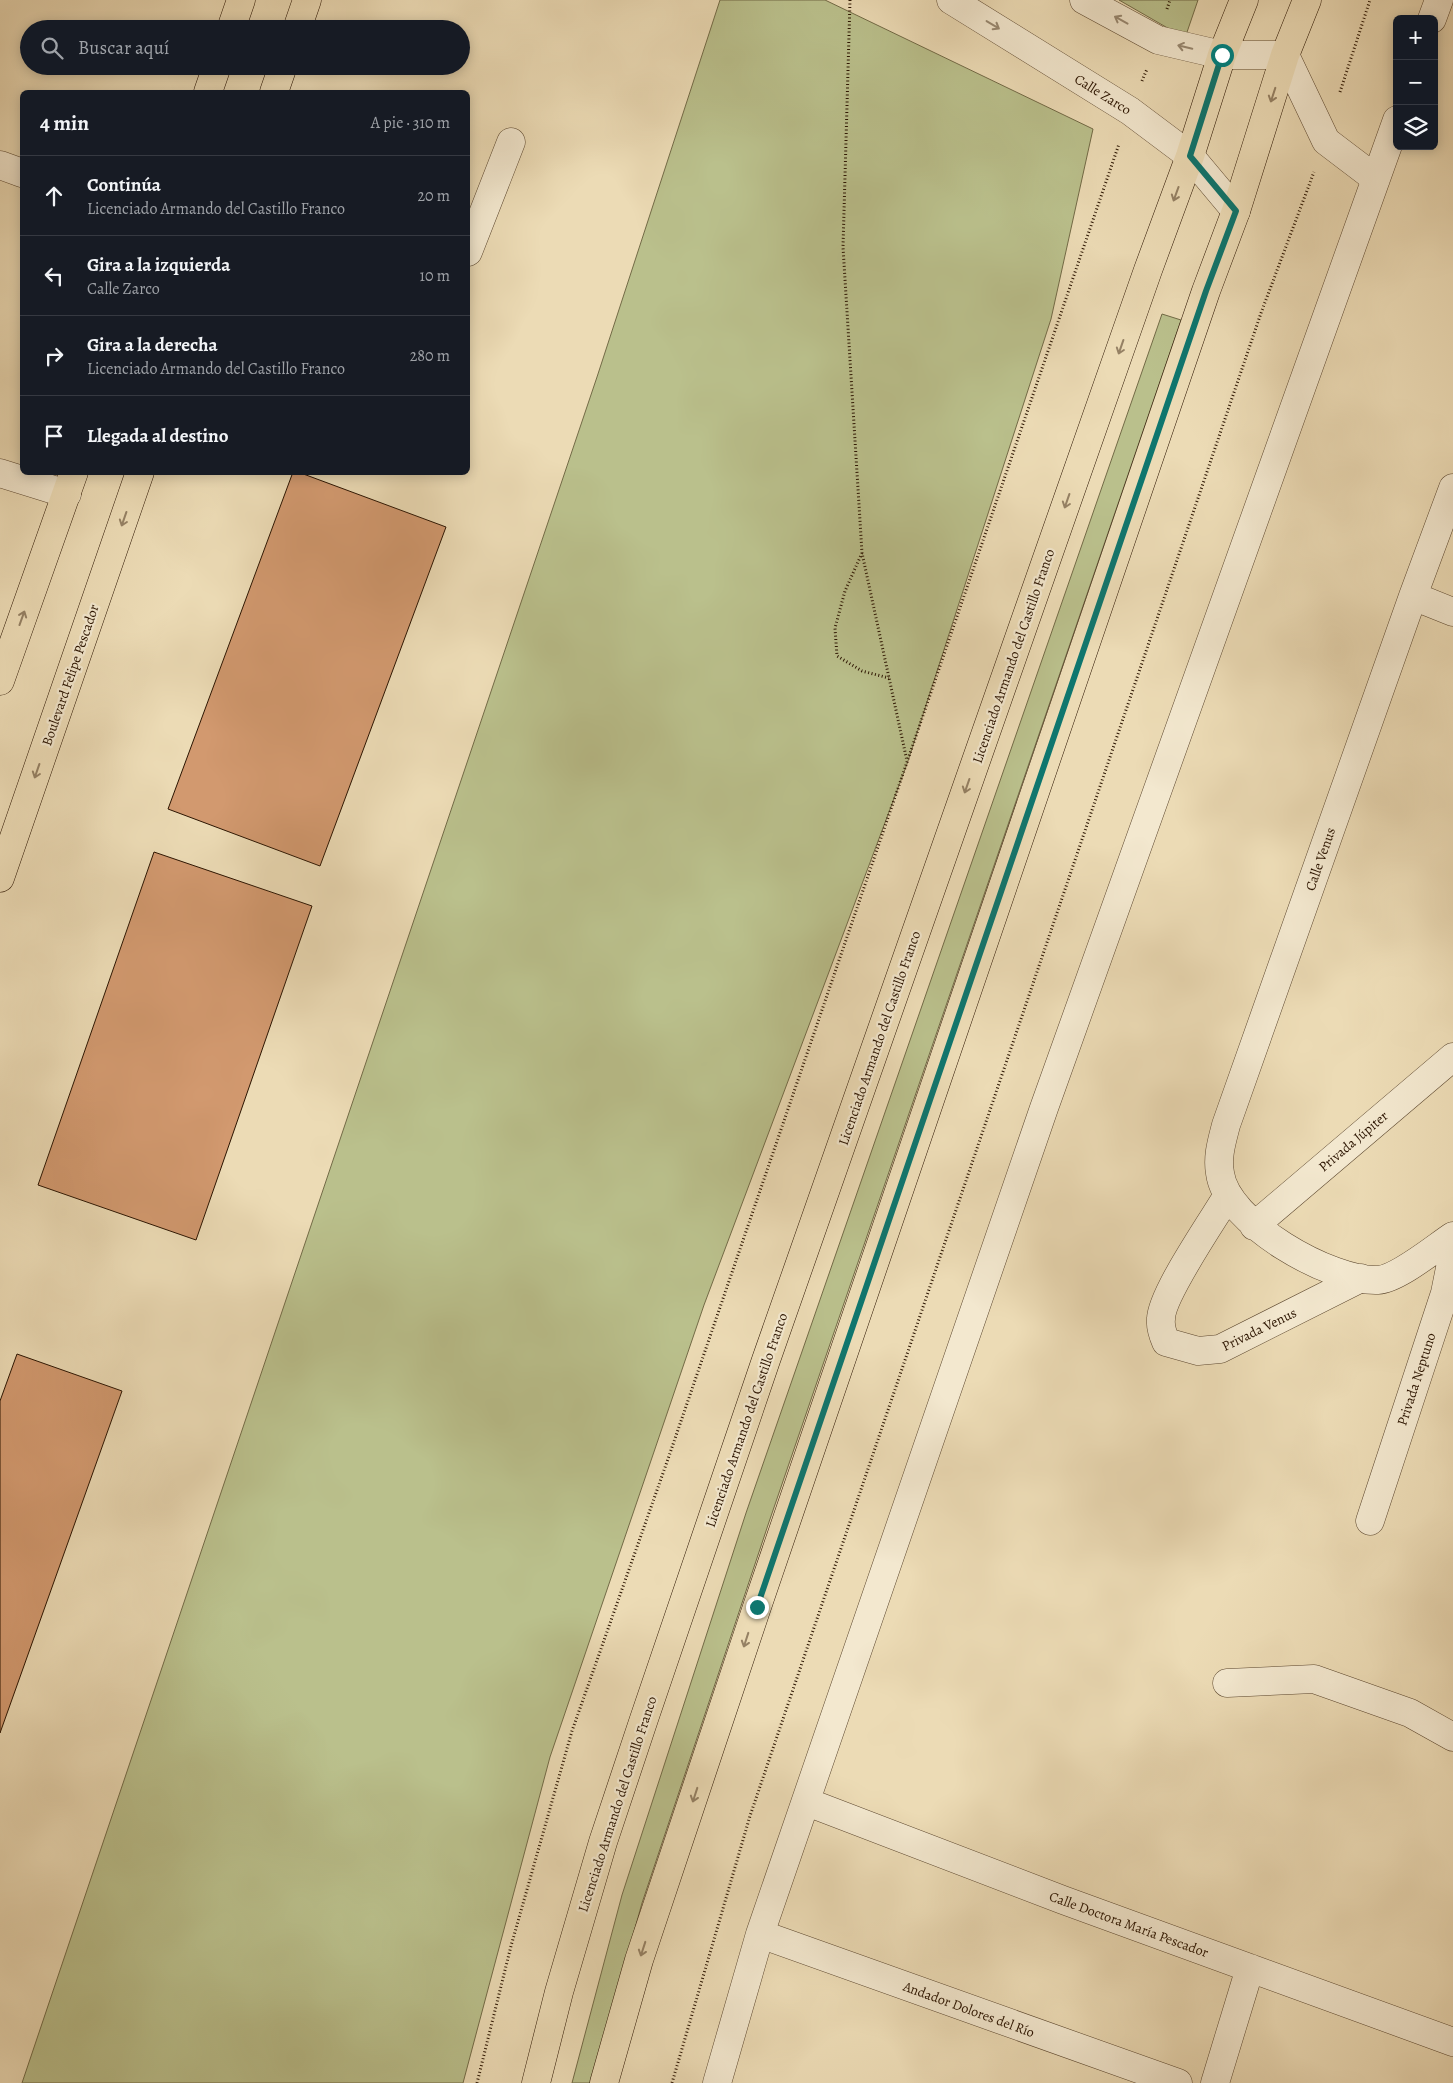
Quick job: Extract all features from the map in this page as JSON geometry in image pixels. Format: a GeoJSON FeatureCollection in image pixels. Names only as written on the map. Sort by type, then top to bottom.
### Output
{"type":"FeatureCollection","features":[{"type":"Feature","properties":{"kind":"main road"},"geometry":{"type":"LineString","coordinates":[[234,20],[241,0]]}},
{"type":"Feature","properties":{"kind":"main road"},"geometry":{"type":"LineString","coordinates":[[300,20],[307,0]]}},
{"type":"Feature","properties":{"kind":"main road","name":"Licenciado Armando del Castillo Franco"},"geometry":{"type":"LineString","coordinates":[[536,2083],[559,1992],[603,1842],[650,1700],[1141,289],[1190,156],[1222,55],[1244,0]]}},
{"type":"Feature","properties":{"kind":"main road"},"geometry":{"type":"LineString","coordinates":[[604,2083],[639,1960],[760,1597],[1203,300],[1236,211],[1285,56],[1307,0]]}},
{"type":"Feature","properties":{"kind":"main road"},"geometry":{"type":"LineString","coordinates":[[209,90],[214,75]]}},
{"type":"Feature","properties":{"kind":"main road"},"geometry":{"type":"LineString","coordinates":[[275,90],[280,75]]}},
{"type":"Feature","properties":{"kind":"main road","name":"Boulevard Felipe Pescador"},"geometry":{"type":"LineString","coordinates":[[3,854],[139,475]]}},
{"type":"Feature","properties":{"kind":"main road"},"geometry":{"type":"LineString","coordinates":[[0,681],[71,483]]}},
{"type":"Feature","properties":{"kind":"street","name":"Calle Zarco"},"geometry":{"type":"LineString","coordinates":[[951,0],[1130,111],[1190,156],[1236,211]]}},
{"type":"Feature","properties":{"kind":"street"},"geometry":{"type":"LineString","coordinates":[[1084,0],[1158,40],[1222,55],[1285,56],[1326,141],[1376,179]]}},
{"type":"Feature","properties":{"kind":"street"},"geometry":{"type":"LineString","coordinates":[[1433,15],[1439,0]]}},
{"type":"Feature","properties":{"kind":"street"},"geometry":{"type":"LineString","coordinates":[[717,2083],[760,1934],[1048,1099],[1393,131]]}},
{"type":"Feature","properties":{"kind":"street"},"geometry":{"type":"LineString","coordinates":[[470,247],[511,142]]}},
{"type":"Feature","properties":{"kind":"street"},"geometry":{"type":"LineString","coordinates":[[0,165],[20,172]]}},
{"type":"Feature","properties":{"kind":"street"},"geometry":{"type":"LineString","coordinates":[[0,473],[71,483]]}},
{"type":"Feature","properties":{"kind":"street","name":"Calle Venus"},"geometry":{"type":"LineString","coordinates":[[1362,1278],[1337,1272],[1302,1257],[1254,1226],[1228,1195],[1220,1174],[1219,1151],[1226,1125],[1453,488]]}},
{"type":"Feature","properties":{"kind":"street"},"geometry":{"type":"LineString","coordinates":[[1413,596],[1453,612]]}},
{"type":"Feature","properties":{"kind":"street","name":"Privada Júpiter"},"geometry":{"type":"LineString","coordinates":[[1254,1226],[1453,1057]]}},
{"type":"Feature","properties":{"kind":"street","name":"Privada Venus"},"geometry":{"type":"LineString","coordinates":[[1228,1195],[1166,1298],[1160,1319],[1162,1333],[1166,1342],[1198,1351],[1220,1350],[1362,1278]]}},
{"type":"Feature","properties":{"kind":"street"},"geometry":{"type":"LineString","coordinates":[[1362,1278],[1380,1280],[1402,1271],[1453,1236]]}},
{"type":"Feature","properties":{"kind":"street","name":"Privada Neptuno"},"geometry":{"type":"LineString","coordinates":[[1370,1521],[1444,1293],[1451,1263],[1453,1236]]}},
{"type":"Feature","properties":{"kind":"street"},"geometry":{"type":"LineString","coordinates":[[1227,1683],[1314,1679],[1410,1713],[1453,1737]]}},
{"type":"Feature","properties":{"kind":"street","name":"Calle Doctora María Pescador"},"geometry":{"type":"LineString","coordinates":[[807,1802],[1063,1900],[1453,2042]]}},
{"type":"Feature","properties":{"kind":"street","name":"Andador Dolores del Río"},"geometry":{"type":"LineString","coordinates":[[760,1934],[1178,2083]]}},
{"type":"Feature","properties":{"kind":"street"},"geometry":{"type":"LineString","coordinates":[[1215,2083],[1250,1968]]}},
{"type":"Feature","properties":{"kind":"path"},"geometry":{"type":"LineString","coordinates":[[850,0],[842,247],[862,553],[907,764]]}},
{"type":"Feature","properties":{"kind":"path"},"geometry":{"type":"LineString","coordinates":[[477,2083],[510,1946],[572,1731],[672,1449],[1074,280],[1130,111],[1158,40],[1157,37],[1170,0]]}},
{"type":"Feature","properties":{"kind":"path"},"geometry":{"type":"LineString","coordinates":[[1339,93],[1370,0]]}},
{"type":"Feature","properties":{"kind":"path"},"geometry":{"type":"LineString","coordinates":[[672,2083],[753,1806],[1255,332],[1326,141]]}},
{"type":"Feature","properties":{"kind":"path"},"geometry":{"type":"LineString","coordinates":[[862,553],[845,591],[835,628],[837,656],[862,671],[889,678]]}},
{"type":"Feature","properties":{"kind":"green space"},"geometry":{"type":"Polygon","coordinates":[[[720,0],[825,0],[1093,129],[1051,319],[907,764],[704,1305],[550,1757],[463,2083],[22,2083],[597,377],[720,0]]]}},
{"type":"Feature","properties":{"kind":"green space"},"geometry":{"type":"Polygon","coordinates":[[[1119,0],[1198,0],[1185,38],[1119,0]]]}},
{"type":"Feature","properties":{"kind":"green space"},"geometry":{"type":"Polygon","coordinates":[[[1162,314],[1181,320],[769,1522],[642,1903],[592,2083],[572,2083],[622,1895],[746,1513],[1162,314]]]}},
{"type":"Feature","properties":{"kind":"building"},"geometry":{"type":"Polygon","coordinates":[[[292,475],[306,475],[446,527],[320,866],[168,809],[292,475]]]}},
{"type":"Feature","properties":{"kind":"building"},"geometry":{"type":"Polygon","coordinates":[[[154,852],[312,906],[196,1240],[38,1185],[154,852]]]}},
{"type":"Feature","properties":{"kind":"building"},"geometry":{"type":"Polygon","coordinates":[[[17,1354],[122,1391],[0,1733],[0,1401],[17,1354]]]}},
{"type":"Feature","properties":{"kind":"route"},"geometry":{"type":"LineString","coordinates":[[757,1607],[1206,291],[1236,211],[1190,156],[1222,55]]}}]}
